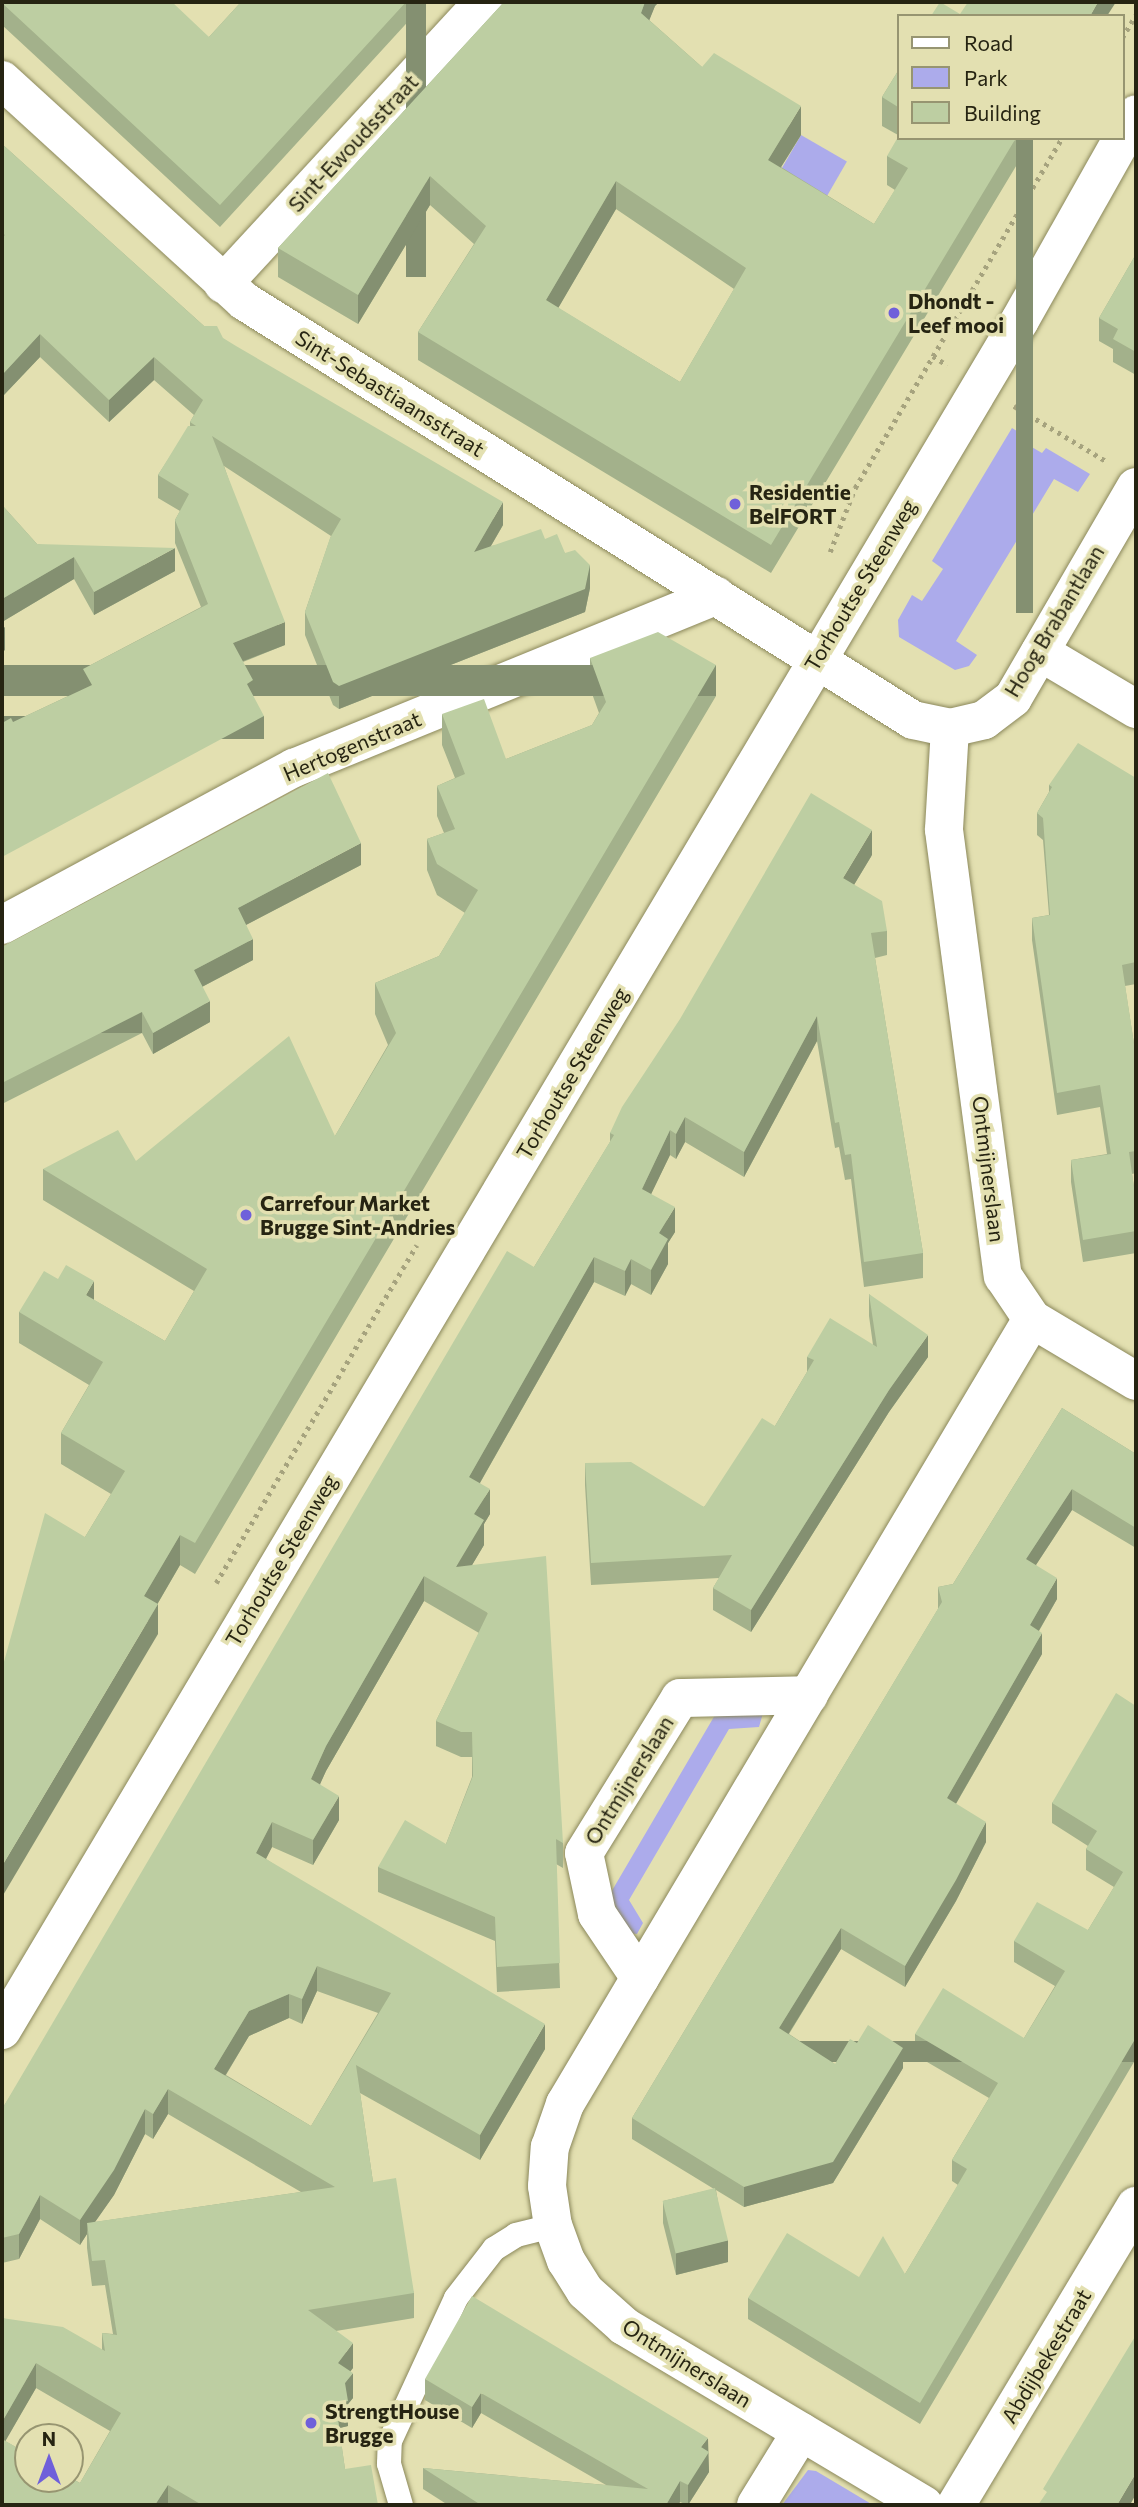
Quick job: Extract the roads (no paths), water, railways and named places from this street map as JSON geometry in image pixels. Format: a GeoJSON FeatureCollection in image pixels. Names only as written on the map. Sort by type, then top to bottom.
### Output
{"type":"FeatureCollection","features":[{"type":"Feature","properties":{"kind":"street","name":"Sint-Ewoudsstraat"},"geometry":{"type":"LineString","coordinates":[[223,284],[483,2]]}},
{"type":"Feature","properties":{"kind":"street","name":"Sint-Sebastiaansstraat"},"geometry":{"type":"LineString","coordinates":[[2,80],[223,284],[816,658]]}},
{"type":"Feature","properties":{"kind":"street","name":"Torhoutse Steenweg"},"geometry":{"type":"LineString","coordinates":[[1124,135],[1136,114]]}},
{"type":"Feature","properties":{"kind":"street","name":"Torhoutse Steenweg"},"geometry":{"type":"LineString","coordinates":[[2,2030],[1014,329],[1121,140]]}},
{"type":"Feature","properties":{"kind":"street","name":"Hoog Brabantlaan"},"geometry":{"type":"LineString","coordinates":[[950,727],[984,720],[1013,698],[1040,652],[1127,478]]}},
{"type":"Feature","properties":{"kind":"street","name":"Hertogenstraat"},"geometry":{"type":"LineString","coordinates":[[2,925],[294,768],[716,596]]}},
{"type":"Feature","properties":{"kind":"street"},"geometry":{"type":"LineString","coordinates":[[1040,652],[1136,709]]}},
{"type":"Feature","properties":{"kind":"street"},"geometry":{"type":"LineString","coordinates":[[816,658],[913,720],[950,727]]}},
{"type":"Feature","properties":{"kind":"street","name":"Ontmijnerslaan"},"geometry":{"type":"LineString","coordinates":[[924,2505],[624,2326],[585,2291],[566,2262],[553,2226],[547,2186],[550,2147],[565,2104],[1032,1319],[1003,1276],[944,831],[950,727]]}},
{"type":"Feature","properties":{"kind":"street"},"geometry":{"type":"LineString","coordinates":[[1032,1319],[1136,1381]]}},
{"type":"Feature","properties":{"kind":"street","name":"Ontmijnerslaan"},"geometry":{"type":"LineString","coordinates":[[640,1978],[597,1914],[584,1853],[680,1698],[809,1695]]}},
{"type":"Feature","properties":{"kind":"street","name":"Abdijbekestraat"},"geometry":{"type":"LineString","coordinates":[[956,2505],[1136,2206]]}},
{"type":"Feature","properties":{"kind":"street"},"geometry":{"type":"LineString","coordinates":[[756,2505],[801,2432]]}},
{"type":"Feature","properties":{"kind":"lane"},"geometry":{"type":"LineString","coordinates":[[401,2505],[389,2464],[390,2441],[456,2298],[494,2249],[516,2235],[553,2226]]}},
{"type":"Feature","properties":{"kind":"place","name":"Dhondt - Leef mooi"},"geometry":{"type":"Point","coordinates":[894,313]}},
{"type":"Feature","properties":{"kind":"place","name":"Residentie BelFORT"},"geometry":{"type":"Point","coordinates":[735,504]}},
{"type":"Feature","properties":{"kind":"place","name":"Carrefour Market Brugge Sint-Andries"},"geometry":{"type":"Point","coordinates":[246,1215]}},
{"type":"Feature","properties":{"kind":"place","name":"StrengtHouse Brugge"},"geometry":{"type":"Point","coordinates":[311,2423]}}]}
